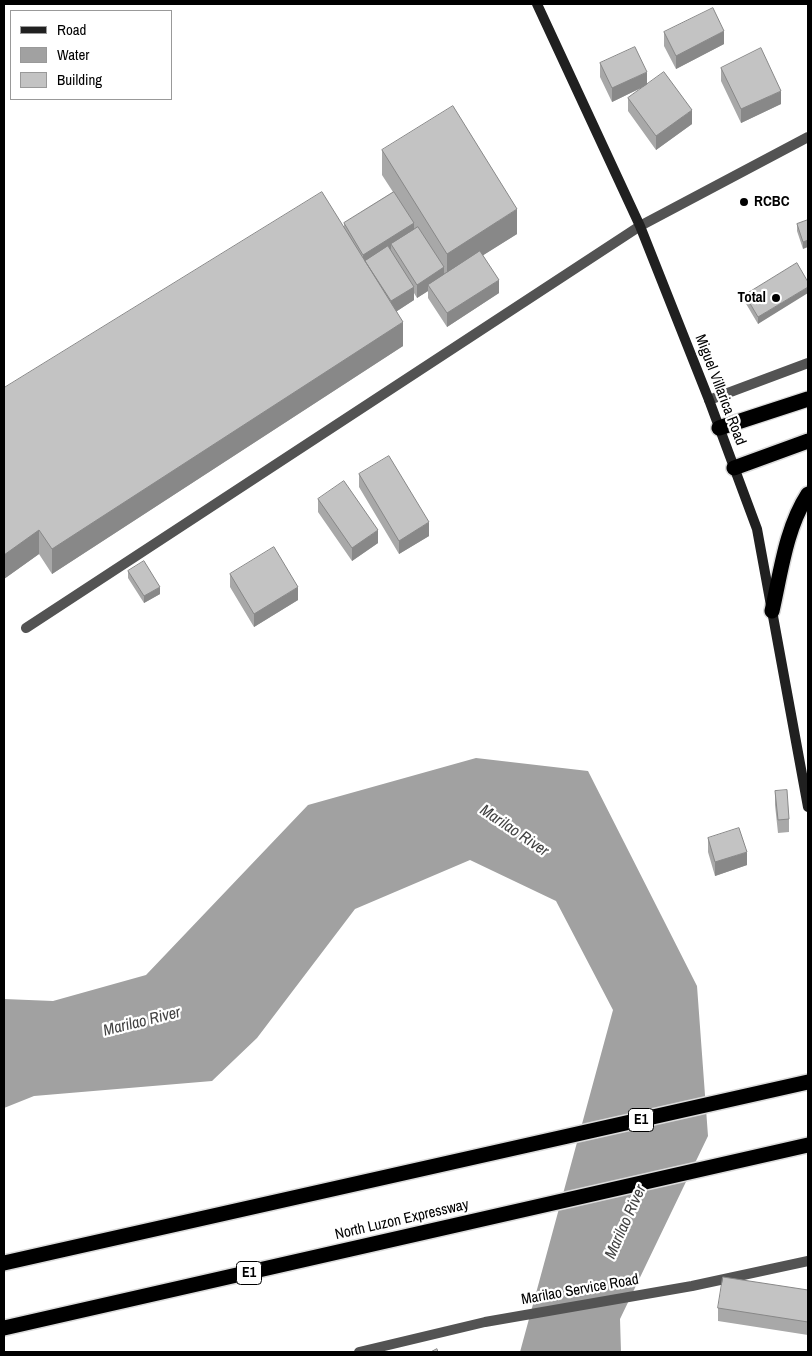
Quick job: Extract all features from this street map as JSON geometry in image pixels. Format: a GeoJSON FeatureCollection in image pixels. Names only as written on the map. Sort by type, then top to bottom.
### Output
{"type":"FeatureCollection","features":[{"type":"Feature","properties":{"kind":"highway"},"geometry":{"type":"LineString","coordinates":[[719,428],[808,399]]}},
{"type":"Feature","properties":{"kind":"highway"},"geometry":{"type":"LineString","coordinates":[[734,468],[808,441]]}},
{"type":"Feature","properties":{"kind":"highway"},"geometry":{"type":"LineString","coordinates":[[772,611],[787,542],[798,510],[808,494]]}},
{"type":"Feature","properties":{"kind":"highway","name":"E1"},"geometry":{"type":"LineString","coordinates":[[4,1263],[801,1083]]}},
{"type":"Feature","properties":{"kind":"highway","name":"North Luzon Expressway"},"geometry":{"type":"LineString","coordinates":[[4,1328],[805,1146]]}},
{"type":"Feature","properties":{"kind":"main road","name":"Miguel Villarica Road"},"geometry":{"type":"LineString","coordinates":[[537,4],[640,226],[709,400],[757,529],[808,807]]}},
{"type":"Feature","properties":{"kind":"street"},"geometry":{"type":"LineString","coordinates":[[26,628],[640,226],[808,137]]}},
{"type":"Feature","properties":{"kind":"street"},"geometry":{"type":"LineString","coordinates":[[709,400],[808,363]]}},
{"type":"Feature","properties":{"kind":"street","name":"Marilao Service Road"},"geometry":{"type":"LineString","coordinates":[[359,1352],[486,1322],[692,1286],[808,1261]]}},
{"type":"Feature","properties":{"kind":"water","name":"Marilao River"},"geometry":{"type":"Polygon","coordinates":[[[476,758],[588,771],[697,986],[708,1136],[620,1319],[621,1352],[520,1352],[613,1010],[556,901],[470,860],[355,909],[257,1038],[212,1081],[34,1096],[4,1108],[4,999],[53,1001],[146,975],[308,805],[476,758]]]}},
{"type":"Feature","properties":{"kind":"building"},"geometry":{"type":"Polygon","coordinates":[[[713,8],[724,31],[676,56],[664,32],[713,8]]]}},
{"type":"Feature","properties":{"kind":"building"},"geometry":{"type":"Polygon","coordinates":[[[635,47],[647,72],[612,88],[600,63],[635,47]]]}},
{"type":"Feature","properties":{"kind":"building"},"geometry":{"type":"Polygon","coordinates":[[[761,48],[781,91],[741,109],[721,68],[761,48]]]}},
{"type":"Feature","properties":{"kind":"building"},"geometry":{"type":"Polygon","coordinates":[[[664,72],[692,110],[656,136],[628,98],[664,72]]]}},
{"type":"Feature","properties":{"kind":"building"},"geometry":{"type":"Polygon","coordinates":[[[453,106],[517,209],[447,254],[382,150],[453,106]]]}},
{"type":"Feature","properties":{"kind":"building"},"geometry":{"type":"Polygon","coordinates":[[[322,192],[403,322],[52,549],[39,530],[4,555],[4,388],[322,192]]]}},
{"type":"Feature","properties":{"kind":"building"},"geometry":{"type":"Polygon","coordinates":[[[394,192],[414,223],[363,255],[344,223],[394,192]]]}},
{"type":"Feature","properties":{"kind":"building"},"geometry":{"type":"Polygon","coordinates":[[[808,220],[808,240],[803,242],[797,224],[808,220]]]}},
{"type":"Feature","properties":{"kind":"building"},"geometry":{"type":"Polygon","coordinates":[[[418,227],[444,267],[417,285],[391,244],[418,227]]]}},
{"type":"Feature","properties":{"kind":"building"},"geometry":{"type":"Polygon","coordinates":[[[388,246],[414,287],[391,301],[365,261],[388,246]]]}},
{"type":"Feature","properties":{"kind":"building"},"geometry":{"type":"Polygon","coordinates":[[[480,251],[499,280],[447,313],[428,285],[480,251]]]}},
{"type":"Feature","properties":{"kind":"building","name":"Total"},"geometry":{"type":"Polygon","coordinates":[[[797,263],[808,282],[808,287],[758,317],[745,295],[797,263]]]}},
{"type":"Feature","properties":{"kind":"building"},"geometry":{"type":"Polygon","coordinates":[[[389,456],[429,522],[399,541],[359,474],[389,456]]]}},
{"type":"Feature","properties":{"kind":"building"},"geometry":{"type":"Polygon","coordinates":[[[344,481],[378,530],[352,548],[318,499],[344,481]]]}},
{"type":"Feature","properties":{"kind":"building"},"geometry":{"type":"Polygon","coordinates":[[[274,547],[298,587],[254,614],[230,574],[274,547]]]}},
{"type":"Feature","properties":{"kind":"building"},"geometry":{"type":"Polygon","coordinates":[[[144,561],[160,587],[144,596],[128,571],[144,561]]]}},
{"type":"Feature","properties":{"kind":"building"},"geometry":{"type":"Polygon","coordinates":[[[787,790],[789,819],[778,820],[775,791],[787,790]]]}},
{"type":"Feature","properties":{"kind":"building"},"geometry":{"type":"Polygon","coordinates":[[[739,828],[747,852],[715,862],[708,838],[739,828]]]}},
{"type":"Feature","properties":{"kind":"building"},"geometry":{"type":"Polygon","coordinates":[[[723,1277],[808,1290],[808,1322],[718,1308],[723,1277]]]}},
{"type":"Feature","properties":{"kind":"place","name":"RCBC"},"geometry":{"type":"Point","coordinates":[744,202]}},
{"type":"Feature","properties":{"kind":"place","name":"Total"},"geometry":{"type":"Point","coordinates":[776,298]}}]}
